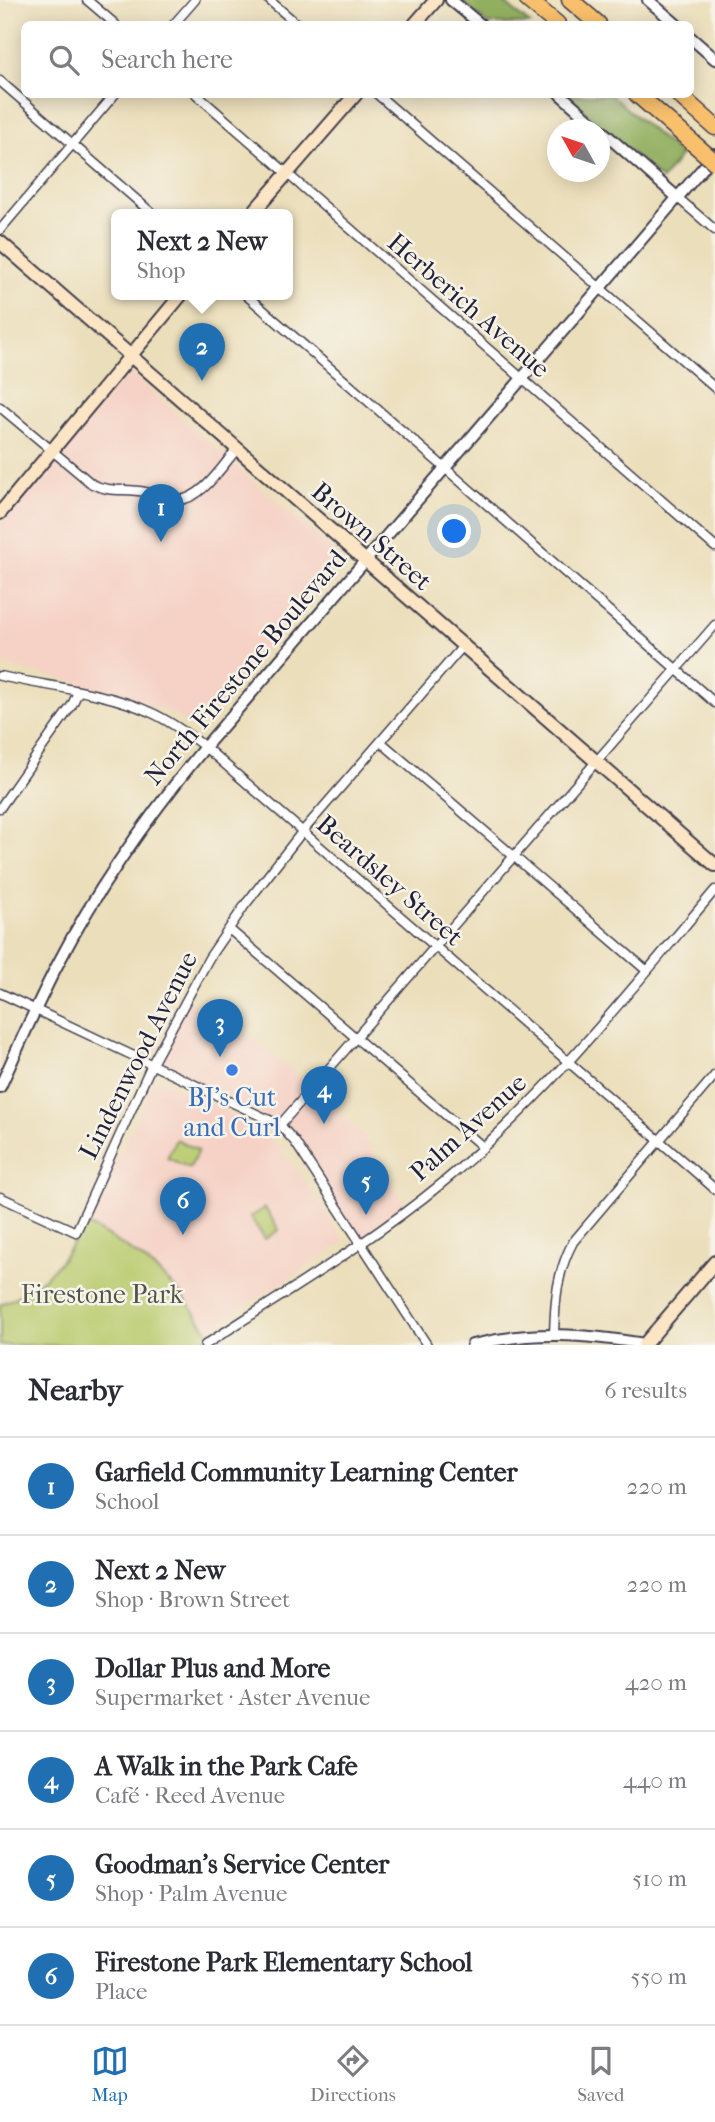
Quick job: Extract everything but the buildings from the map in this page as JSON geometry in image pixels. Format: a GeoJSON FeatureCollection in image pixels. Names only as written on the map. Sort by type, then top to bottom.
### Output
{"type":"FeatureCollection","features":[{"type":"Feature","properties":{"kind":"highway"},"geometry":{"type":"LineString","coordinates":[[528,0],[552,21]]}},
{"type":"Feature","properties":{"kind":"highway"},"geometry":{"type":"LineString","coordinates":[[570,0],[594,21]]}},
{"type":"Feature","properties":{"kind":"highway"},"geometry":{"type":"LineString","coordinates":[[642,98],[715,162]]}},
{"type":"Feature","properties":{"kind":"highway"},"geometry":{"type":"LineString","coordinates":[[682,98],[712,125]]}},
{"type":"Feature","properties":{"kind":"main road"},"geometry":{"type":"LineString","coordinates":[[418,21],[436,0]]}},
{"type":"Feature","properties":{"kind":"main road"},"geometry":{"type":"LineString","coordinates":[[256,209],[353,98]]}},
{"type":"Feature","properties":{"kind":"main road","name":"Brown Street"},"geometry":{"type":"LineString","coordinates":[[0,242],[715,865]]}},
{"type":"Feature","properties":{"kind":"main road"},"geometry":{"type":"LineString","coordinates":[[0,513],[177,300]]}},
{"type":"Feature","properties":{"kind":"main road"},"geometry":{"type":"LineString","coordinates":[[647,1345],[715,1262]]}},
{"type":"Feature","properties":{"kind":"street"},"geometry":{"type":"LineString","coordinates":[[87,0],[112,21]]}},
{"type":"Feature","properties":{"kind":"street"},"geometry":{"type":"LineString","coordinates":[[177,21],[195,0]]}},
{"type":"Feature","properties":{"kind":"street"},"geometry":{"type":"LineString","coordinates":[[269,0],[294,21]]}},
{"type":"Feature","properties":{"kind":"street"},"geometry":{"type":"LineString","coordinates":[[451,0],[476,21]]}},
{"type":"Feature","properties":{"kind":"street"},"geometry":{"type":"LineString","coordinates":[[648,0],[672,21]]}},
{"type":"Feature","properties":{"kind":"street"},"geometry":{"type":"LineString","coordinates":[[694,40],[715,58]]}},
{"type":"Feature","properties":{"kind":"street"},"geometry":{"type":"LineString","coordinates":[[0,81],[147,209]]}},
{"type":"Feature","properties":{"kind":"street"},"geometry":{"type":"LineString","coordinates":[[0,230],[112,98]]}},
{"type":"Feature","properties":{"kind":"street","name":"Herberich Avenue"},"geometry":{"type":"LineString","coordinates":[[201,98],[715,547]]}},
{"type":"Feature","properties":{"kind":"street"},"geometry":{"type":"LineString","coordinates":[[382,98],[715,388]]}},
{"type":"Feature","properties":{"kind":"street"},"geometry":{"type":"LineString","coordinates":[[565,98],[715,230]]}},
{"type":"Feature","properties":{"kind":"street","name":"North Firestone Boulevard"},"geometry":{"type":"LineString","coordinates":[[0,1087],[81,922],[118,861],[155,809],[205,747],[715,154]]}},
{"type":"Feature","properties":{"kind":"street"},"geometry":{"type":"LineString","coordinates":[[252,300],[715,703]]}},
{"type":"Feature","properties":{"kind":"street"},"geometry":{"type":"LineString","coordinates":[[0,407],[94,485],[105,490],[145,491],[174,500],[188,499],[199,492],[237,449]]}},
{"type":"Feature","properties":{"kind":"street"},"geometry":{"type":"LineString","coordinates":[[280,1125],[715,625]]}},
{"type":"Feature","properties":{"kind":"street","name":"Lindenwood Avenue"},"geometry":{"type":"LineString","coordinates":[[0,1197],[76,1232],[152,1064],[191,989],[229,929],[302,832],[463,646]]}},
{"type":"Feature","properties":{"kind":"street","name":"Beardsley Street"},"geometry":{"type":"LineString","coordinates":[[0,676],[123,702],[176,726],[205,747],[715,1189]]}},
{"type":"Feature","properties":{"kind":"street"},"geometry":{"type":"LineString","coordinates":[[0,808],[72,705],[78,692]]}},
{"type":"Feature","properties":{"kind":"street"},"geometry":{"type":"LineString","coordinates":[[381,742],[646,970]]}},
{"type":"Feature","properties":{"kind":"street","name":"Palm Avenue"},"geometry":{"type":"LineString","coordinates":[[206,1345],[360,1244],[441,1184],[483,1147],[567,1062],[715,890]]}},
{"type":"Feature","properties":{"kind":"street"},"geometry":{"type":"LineString","coordinates":[[229,929],[483,1147]]}},
{"type":"Feature","properties":{"kind":"street"},"geometry":{"type":"LineString","coordinates":[[0,993],[280,1125],[295,1142],[427,1345]]}},
{"type":"Feature","properties":{"kind":"street"},"geometry":{"type":"LineString","coordinates":[[554,1334],[557,1284],[564,1259],[573,1242],[715,1075]]}},
{"type":"Feature","properties":{"kind":"street"},"geometry":{"type":"LineString","coordinates":[[472,1345],[520,1336],[554,1334],[647,1345]]}},
{"type":"Feature","properties":{"kind":"shaded area"},"geometry":{"type":"Polygon","coordinates":[[[129,372],[340,557],[197,729],[164,709],[80,683],[0,664],[0,526],[129,372]]]}},
{"type":"Feature","properties":{"kind":"shaded area"},"geometry":{"type":"Polygon","coordinates":[[[185,1000],[260,1043],[361,1133],[408,1209],[360,1244],[280,1125],[152,1064],[185,1000]]]}},
{"type":"Feature","properties":{"kind":"shaded area"},"geometry":{"type":"Polygon","coordinates":[[[154,1078],[229,1112],[262,1132],[278,1146],[301,1176],[345,1242],[207,1331],[187,1302],[145,1261],[84,1226],[137,1119],[154,1078]]]}},
{"type":"Feature","properties":{"kind":"green space"},"geometry":{"type":"Polygon","coordinates":[[[460,0],[501,0],[526,21],[484,21],[460,0]]]}},
{"type":"Feature","properties":{"kind":"green space"},"geometry":{"type":"Polygon","coordinates":[[[569,98],[614,98],[681,155],[662,180],[610,134],[610,119],[593,119],[569,98]]]}},
{"type":"Feature","properties":{"kind":"green space"},"geometry":{"type":"Polygon","coordinates":[[[176,1139],[198,1150],[190,1168],[167,1158],[176,1139]]]}},
{"type":"Feature","properties":{"kind":"green space"},"geometry":{"type":"Polygon","coordinates":[[[265,1208],[279,1230],[265,1239],[250,1217],[265,1208]]]}},
{"type":"Feature","properties":{"kind":"green space","name":"Firestone Park"},"geometry":{"type":"Polygon","coordinates":[[[83,1223],[126,1248],[166,1279],[211,1335],[195,1345],[0,1345],[0,1305],[27,1291],[50,1273],[68,1250],[83,1223]]]}},
{"type":"Feature","properties":{"kind":"place","name":"Next 2 New"},"geometry":{"type":"Point","coordinates":[202,381]}},
{"type":"Feature","properties":{"kind":"place","name":"Garfield Community Learning Center"},"geometry":{"type":"Point","coordinates":[161,542]}},
{"type":"Feature","properties":{"kind":"place","name":"Dollar Plus and More"},"geometry":{"type":"Point","coordinates":[220,1057]}},
{"type":"Feature","properties":{"kind":"place","name":"BJ's Cut and Curl"},"geometry":{"type":"Point","coordinates":[232,1070]}},
{"type":"Feature","properties":{"kind":"place","name":"A Walk in the Park Cafe"},"geometry":{"type":"Point","coordinates":[324,1124]}},
{"type":"Feature","properties":{"kind":"place","name":"Goodman's Service Center"},"geometry":{"type":"Point","coordinates":[366,1215]}},
{"type":"Feature","properties":{"kind":"place","name":"Firestone Park Elementary School"},"geometry":{"type":"Point","coordinates":[183,1235]}}]}
